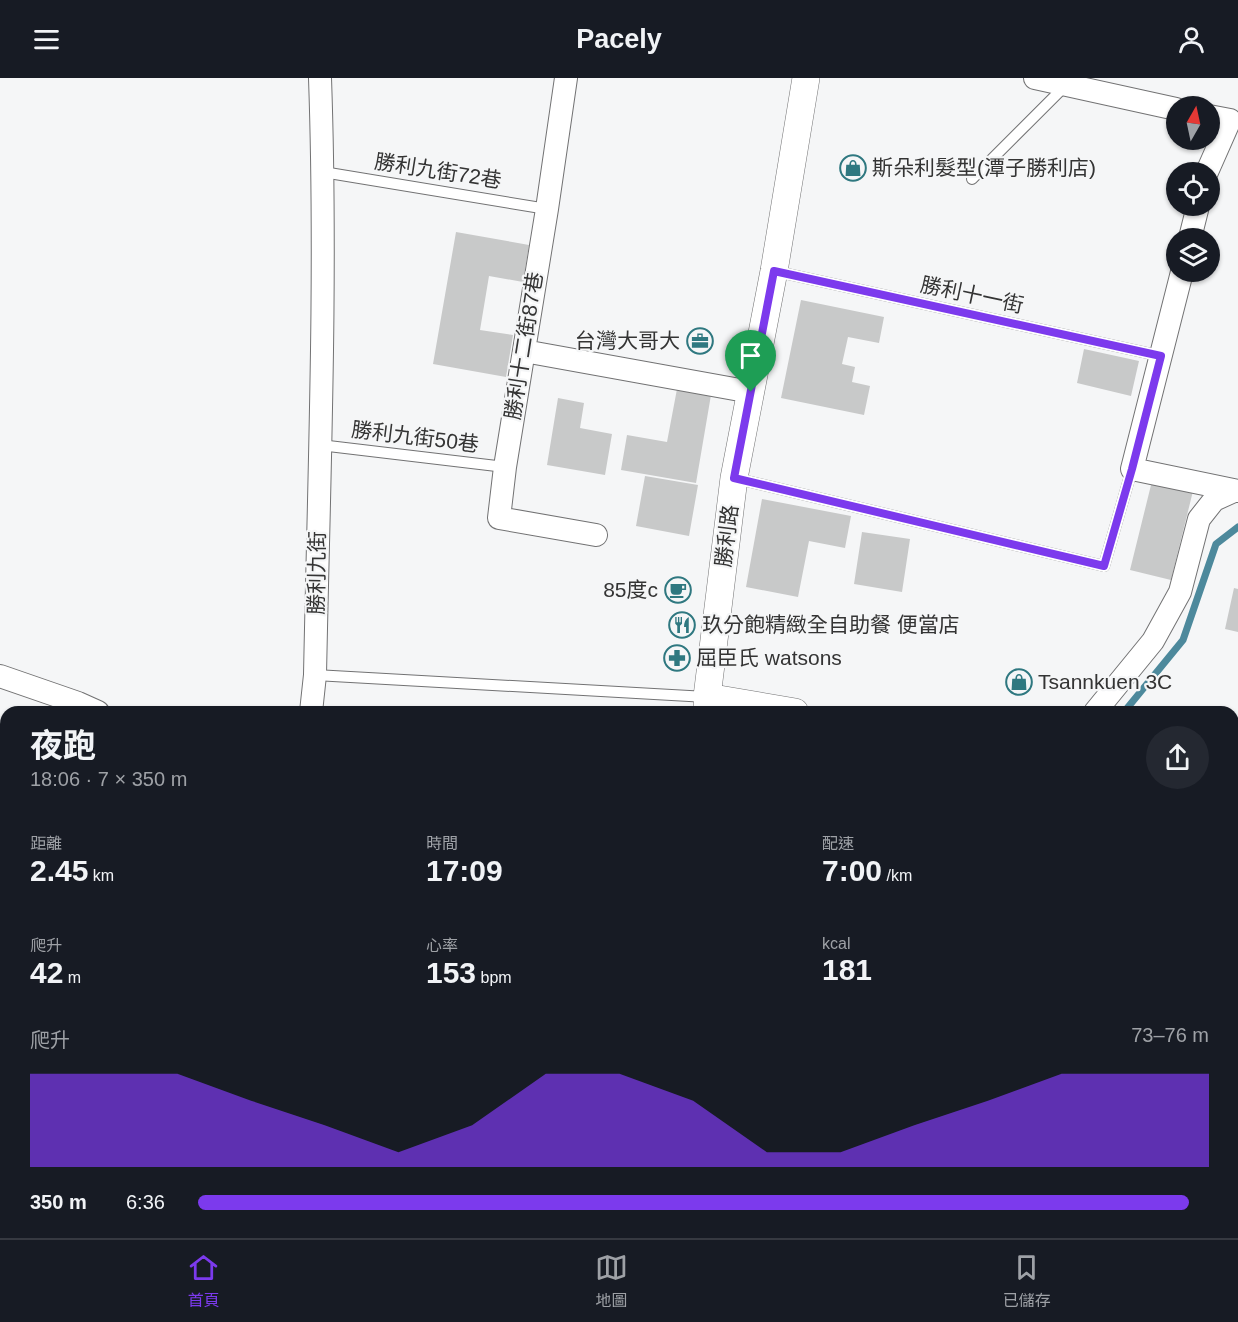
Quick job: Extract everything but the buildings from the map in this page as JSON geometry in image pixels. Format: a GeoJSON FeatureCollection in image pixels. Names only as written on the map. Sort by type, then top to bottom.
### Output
{"type":"FeatureCollection","features":[{"type":"Feature","properties":{"kind":"street","name":"勝利九街"},"geometry":{"type":"LineString","coordinates":[[312,706],[315,675],[320,445],[323,172],[320,78]]}},
{"type":"Feature","properties":{"kind":"street","name":"勝利十二街87巷"},"geometry":{"type":"LineString","coordinates":[[566,78],[499,518],[596,536]]}},
{"type":"Feature","properties":{"kind":"street","name":"勝利路"},"geometry":{"type":"LineString","coordinates":[[707,705],[734,478],[774,271],[806,78]]}},
{"type":"Feature","properties":{"kind":"street"},"geometry":{"type":"LineString","coordinates":[[1035,78],[1166,107]]}},
{"type":"Feature","properties":{"kind":"street"},"geometry":{"type":"LineString","coordinates":[[1211,162],[1229,117]]}},
{"type":"Feature","properties":{"kind":"street"},"geometry":{"type":"LineString","coordinates":[[1180,282],[1132,469],[1236,491]]}},
{"type":"Feature","properties":{"kind":"street"},"geometry":{"type":"LineString","coordinates":[[524,351],[751,392]]}},
{"type":"Feature","properties":{"kind":"street"},"geometry":{"type":"LineString","coordinates":[[1100,706],[1153,641],[1180,592],[1199,519],[1214,500],[1236,491]]}},
{"type":"Feature","properties":{"kind":"street"},"geometry":{"type":"LineString","coordinates":[[0,676],[82,706]]}},
{"type":"Feature","properties":{"kind":"lane"},"geometry":{"type":"LineString","coordinates":[[972,179],[1065,86]]}},
{"type":"Feature","properties":{"kind":"lane","name":"勝利九街72巷"},"geometry":{"type":"LineString","coordinates":[[323,172],[547,209]]}},
{"type":"Feature","properties":{"kind":"lane","name":"勝利十一街"},"geometry":{"type":"LineString","coordinates":[[774,271],[1161,356]]}},
{"type":"Feature","properties":{"kind":"lane","name":"勝利九街50巷"},"geometry":{"type":"LineString","coordinates":[[320,445],[505,468]]}},
{"type":"Feature","properties":{"kind":"lane"},"geometry":{"type":"LineString","coordinates":[[734,478],[1104,566],[1132,469]]}},
{"type":"Feature","properties":{"kind":"lane"},"geometry":{"type":"LineString","coordinates":[[315,675],[707,705]]}},
{"type":"Feature","properties":{"kind":"waterway"},"geometry":{"type":"LineString","coordinates":[[1129,706],[1183,640],[1216,544],[1238,527]]}},
{"type":"Feature","properties":{"kind":"place","name":"斯朵利髮型(潭子勝利店)"},"geometry":{"type":"Point","coordinates":[853,168]}},
{"type":"Feature","properties":{"kind":"place","name":"台灣大哥大"},"geometry":{"type":"Point","coordinates":[700,341]}},
{"type":"Feature","properties":{"kind":"place","name":"85度c"},"geometry":{"type":"Point","coordinates":[678,590]}},
{"type":"Feature","properties":{"kind":"place","name":"玖分飽精緻全自助餐 便當店"},"geometry":{"type":"Point","coordinates":[682,625]}},
{"type":"Feature","properties":{"kind":"place","name":"屈臣氏 watsons"},"geometry":{"type":"Point","coordinates":[677,658]}},
{"type":"Feature","properties":{"kind":"place","name":"Tsannkuen 3C"},"geometry":{"type":"Point","coordinates":[1019,682]}},
{"type":"Feature","properties":{"kind":"route"},"geometry":{"type":"LineString","coordinates":[[774,271],[1161,356],[1104,566],[734,478],[751,392],[774,271]]}}]}
